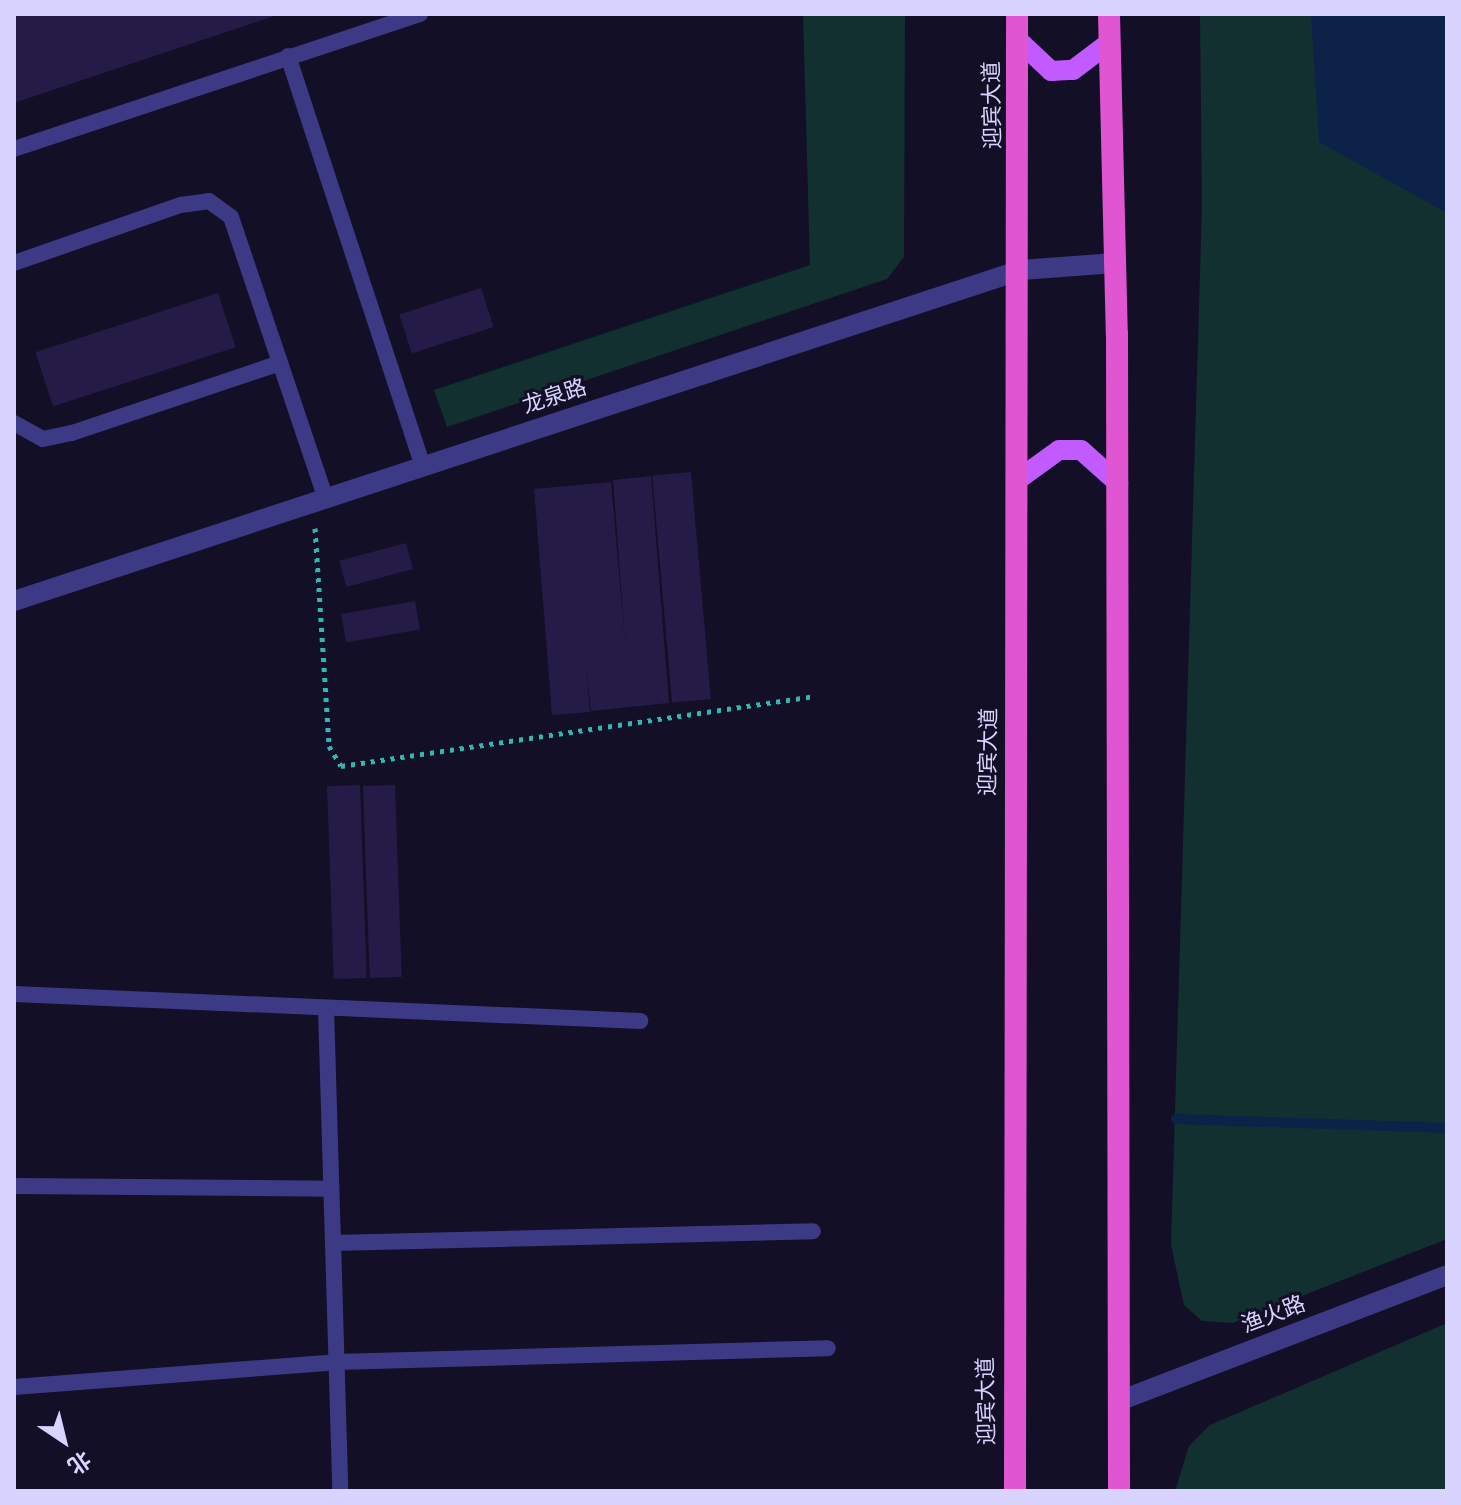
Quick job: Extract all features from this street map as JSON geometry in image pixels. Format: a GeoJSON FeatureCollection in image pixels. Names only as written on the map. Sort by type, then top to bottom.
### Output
{"type":"FeatureCollection","features":[{"type":"Feature","properties":{"kind":"highway","name":"迎宾大道"},"geometry":{"type":"LineString","coordinates":[[1015,1491],[1021,270],[1017,14]]}},
{"type":"Feature","properties":{"kind":"highway"},"geometry":{"type":"LineString","coordinates":[[1109,14],[1118,483],[1119,1491]]}},
{"type":"Feature","properties":{"kind":"main road"},"geometry":{"type":"LineString","coordinates":[[1018,40],[1051,71],[1073,70],[1110,42]]}},
{"type":"Feature","properties":{"kind":"main road"},"geometry":{"type":"LineString","coordinates":[[1019,479],[1059,450],[1081,450],[1118,483]]}},
{"type":"Feature","properties":{"kind":"street","name":"龙泉路"},"geometry":{"type":"LineString","coordinates":[[14,601],[1021,270],[1115,263]]}},
{"type":"Feature","properties":{"kind":"street","name":"渔火路"},"geometry":{"type":"LineString","coordinates":[[1119,1401],[1447,1275]]}},
{"type":"Feature","properties":{"kind":"lane"},"geometry":{"type":"LineString","coordinates":[[14,149],[420,14]]}},
{"type":"Feature","properties":{"kind":"lane"},"geometry":{"type":"LineString","coordinates":[[288,56],[423,467]]}},
{"type":"Feature","properties":{"kind":"lane"},"geometry":{"type":"LineString","coordinates":[[14,263],[209,201],[231,217],[280,363],[320,501]]}},
{"type":"Feature","properties":{"kind":"lane"},"geometry":{"type":"LineString","coordinates":[[14,423],[43,439],[72,433],[280,363]]}},
{"type":"Feature","properties":{"kind":"lane"},"geometry":{"type":"LineString","coordinates":[[14,994],[640,1021]]}},
{"type":"Feature","properties":{"kind":"lane"},"geometry":{"type":"LineString","coordinates":[[326,1008],[340,1491]]}},
{"type":"Feature","properties":{"kind":"lane"},"geometry":{"type":"LineString","coordinates":[[14,1186],[331,1189]]}},
{"type":"Feature","properties":{"kind":"lane"},"geometry":{"type":"LineString","coordinates":[[333,1243],[813,1231]]}},
{"type":"Feature","properties":{"kind":"lane"},"geometry":{"type":"LineString","coordinates":[[14,1387],[336,1362],[828,1348]]}},
{"type":"Feature","properties":{"kind":"path"},"geometry":{"type":"LineString","coordinates":[[320,501],[329,746],[341,766],[816,696]]}},
{"type":"Feature","properties":{"kind":"green space"},"geometry":{"type":"Polygon","coordinates":[[[803,14],[905,14],[904,257],[887,279],[447,427],[434,390],[810,265],[803,14]]]}},
{"type":"Feature","properties":{"kind":"green space"},"geometry":{"type":"Polygon","coordinates":[[[1200,14],[1447,14],[1447,1239],[1233,1323],[1202,1321],[1184,1305],[1171,1245],[1202,206],[1200,14]]]}},
{"type":"Feature","properties":{"kind":"green space"},"geometry":{"type":"Polygon","coordinates":[[[1447,1323],[1447,1491],[1175,1491],[1189,1446],[1210,1425],[1447,1323]]]}},
{"type":"Feature","properties":{"kind":"water"},"geometry":{"type":"Polygon","coordinates":[[[1311,14],[1447,14],[1447,213],[1319,142],[1311,14]]]}},
{"type":"Feature","properties":{"kind":"building"},"geometry":{"type":"Polygon","coordinates":[[[277,15],[14,103],[14,16],[277,15]]]}},
{"type":"Feature","properties":{"kind":"building"},"geometry":{"type":"Polygon","coordinates":[[[481,288],[494,327],[412,354],[399,315],[481,288]]]}},
{"type":"Feature","properties":{"kind":"building"},"geometry":{"type":"Polygon","coordinates":[[[218,293],[236,347],[53,407],[35,352],[218,293]]]}},
{"type":"Feature","properties":{"kind":"building"},"geometry":{"type":"Polygon","coordinates":[[[691,472],[711,699],[672,703],[652,475],[691,472]]]}},
{"type":"Feature","properties":{"kind":"building"},"geometry":{"type":"Polygon","coordinates":[[[651,476],[669,703],[591,711],[586,668],[590,712],[552,715],[534,489],[611,482],[625,641],[613,480],[651,476]]]}},
{"type":"Feature","properties":{"kind":"building"},"geometry":{"type":"Polygon","coordinates":[[[406,543],[413,569],[346,587],[339,561],[406,543]]]}},
{"type":"Feature","properties":{"kind":"building"},"geometry":{"type":"Polygon","coordinates":[[[415,601],[420,630],[346,643],[341,614],[415,601]]]}},
{"type":"Feature","properties":{"kind":"building"},"geometry":{"type":"Polygon","coordinates":[[[360,785],[367,978],[334,979],[327,786],[360,785]]]}},
{"type":"Feature","properties":{"kind":"building"},"geometry":{"type":"Polygon","coordinates":[[[395,785],[402,977],[370,978],[363,786],[395,785]]]}},
{"type":"Feature","properties":{"kind":"waterway"},"geometry":{"type":"LineString","coordinates":[[1176,1119],[1447,1128]]}}]}
